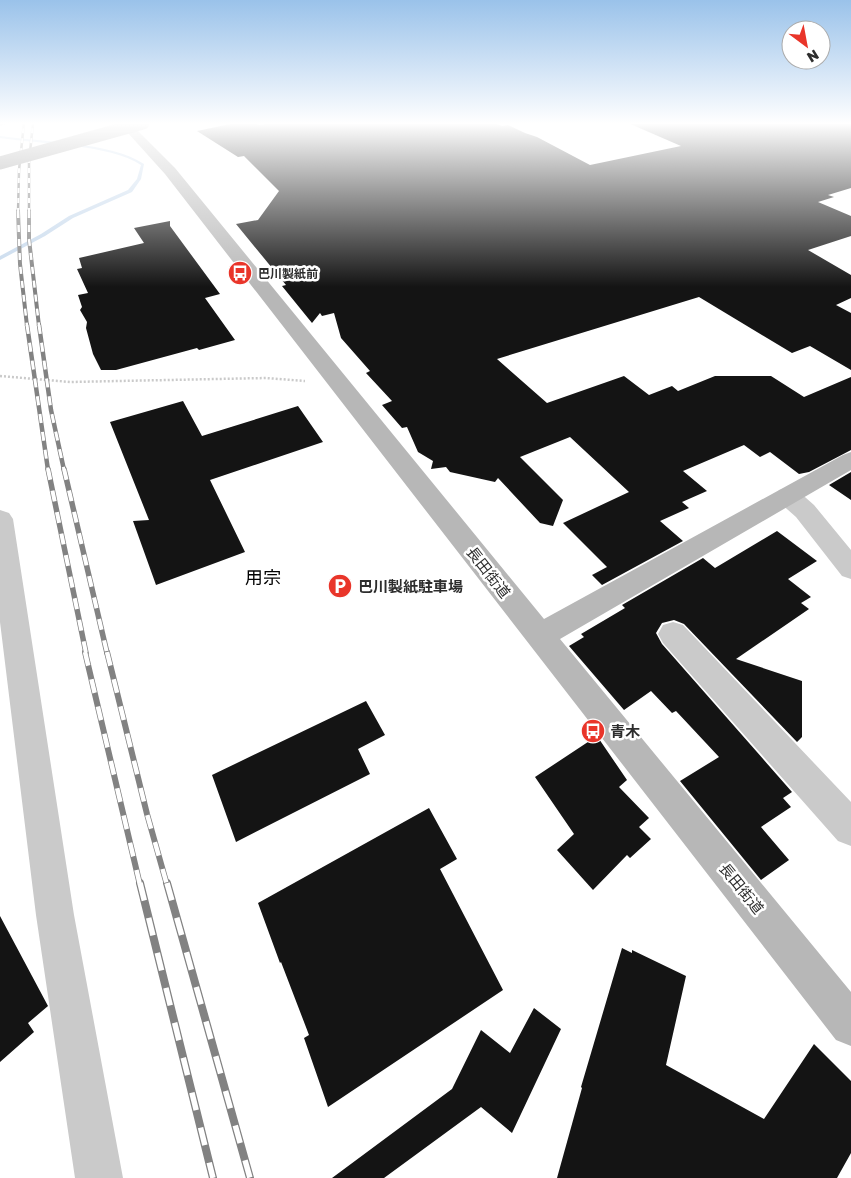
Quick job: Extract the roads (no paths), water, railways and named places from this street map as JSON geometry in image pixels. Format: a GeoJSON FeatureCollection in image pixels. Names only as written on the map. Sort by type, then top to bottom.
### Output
{"type":"FeatureCollection","features":[{"type":"Feature","properties":{"kind":"main road","name":"長田街道"},"geometry":{"type":"LineString","coordinates":[[175,178],[851,1025]]}},
{"type":"Feature","properties":{"kind":"main road"},"geometry":{"type":"LineString","coordinates":[[540,636],[851,460]]}},
{"type":"Feature","properties":{"kind":"street"},"geometry":{"type":"LineString","coordinates":[[788,496],[804,511],[851,569]]}},
{"type":"Feature","properties":{"kind":"street"},"geometry":{"type":"LineString","coordinates":[[0,519],[54,905],[99,1178]]}},
{"type":"Feature","properties":{"kind":"street"},"geometry":{"type":"LineString","coordinates":[[673,634],[851,828]]}},
{"type":"Feature","properties":{"kind":"waterway"},"geometry":{"type":"LineString","coordinates":[[0,258],[43,235],[71,217],[130,191],[139,178]]}},
{"type":"Feature","properties":{"kind":"railway"},"geometry":{"type":"LineString","coordinates":[[18,212],[19,178]]}},
{"type":"Feature","properties":{"kind":"railway"},"geometry":{"type":"LineString","coordinates":[[29,178],[29,239],[39,326]]}},
{"type":"Feature","properties":{"kind":"railway"},"geometry":{"type":"LineString","coordinates":[[18,212],[20,264],[27,326]]}},
{"type":"Feature","properties":{"kind":"railway"},"geometry":{"type":"LineString","coordinates":[[27,325],[48,470]]}},
{"type":"Feature","properties":{"kind":"railway"},"geometry":{"type":"LineString","coordinates":[[39,325],[51,410],[64,470]]}},
{"type":"Feature","properties":{"kind":"railway"},"geometry":{"type":"LineString","coordinates":[[48,469],[86,653]]}},
{"type":"Feature","properties":{"kind":"railway"},"geometry":{"type":"LineString","coordinates":[[64,469],[107,653]]}},
{"type":"Feature","properties":{"kind":"railway"},"geometry":{"type":"LineString","coordinates":[[85,652],[140,885]]}},
{"type":"Feature","properties":{"kind":"railway"},"geometry":{"type":"LineString","coordinates":[[107,652],[147,814],[167,885]]}},
{"type":"Feature","properties":{"kind":"railway"},"geometry":{"type":"LineString","coordinates":[[140,883],[213,1178]]}},
{"type":"Feature","properties":{"kind":"railway"},"geometry":{"type":"LineString","coordinates":[[167,883],[250,1178]]}},
{"type":"Feature","properties":{"kind":"place","name":"巴川製紙前"},"geometry":{"type":"Point","coordinates":[240,273]}},
{"type":"Feature","properties":{"kind":"place","name":"巴川製紙駐車場"},"geometry":{"type":"Point","coordinates":[340,586]}},
{"type":"Feature","properties":{"kind":"place","name":"青木"},"geometry":{"type":"Point","coordinates":[593,731]}},
{"type":"Feature","properties":{"kind":"district","name":"用宗"},"geometry":{"type":"Point","coordinates":[263,577]}}]}
